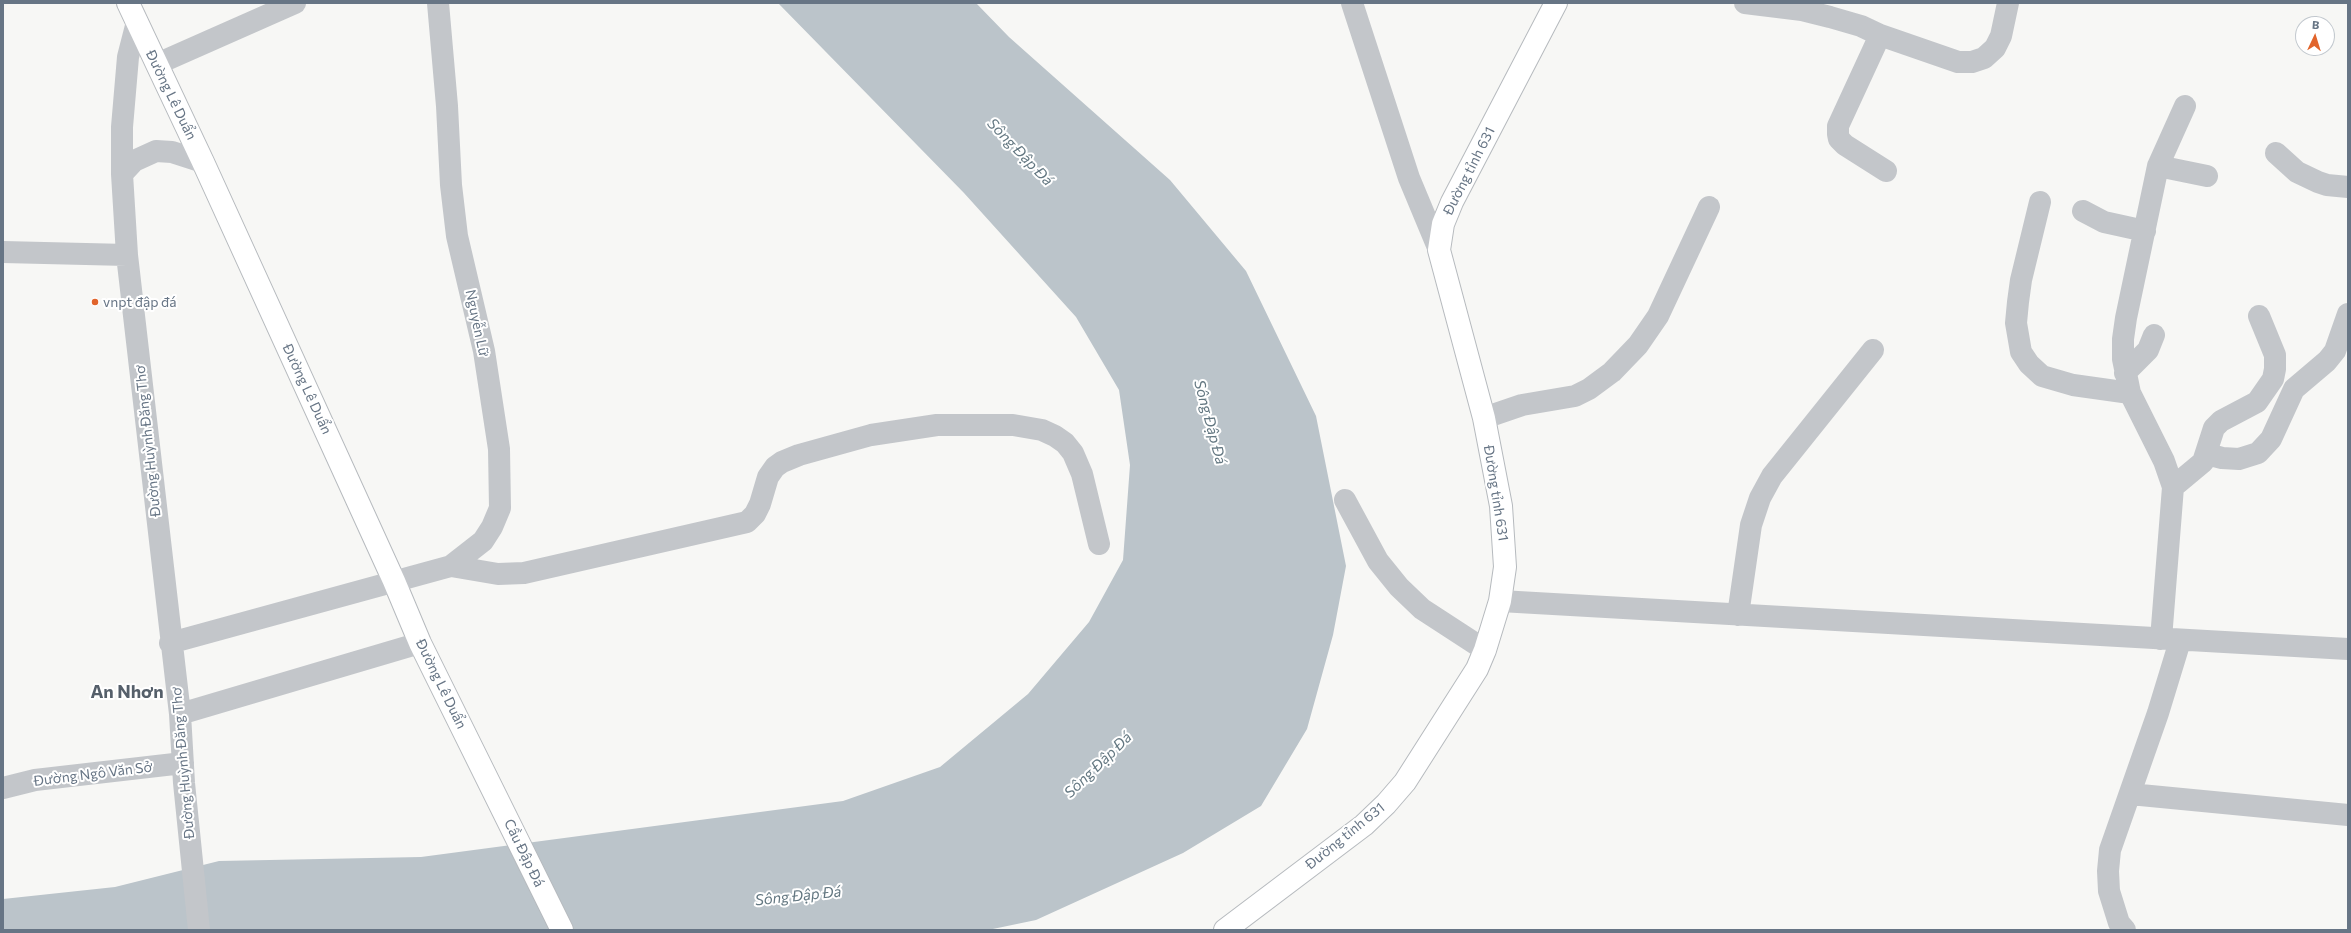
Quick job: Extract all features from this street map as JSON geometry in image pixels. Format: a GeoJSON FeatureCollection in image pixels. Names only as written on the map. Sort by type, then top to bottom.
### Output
{"type":"FeatureCollection","features":[{"type":"Feature","properties":{"kind":"main road","name":"Đường tỉnh 631"},"geometry":{"type":"LineString","coordinates":[[1224,930],[1364,825],[1386,804],[1405,782],[1477,669],[1485,650],[1500,601],[1505,567],[1501,506],[1484,418],[1439,250],[1443,224],[1452,202],[1556,3]]}},
{"type":"Feature","properties":{"kind":"main road","name":"Đường Lê Duẩn"},"geometry":{"type":"LineString","coordinates":[[132,13],[203,162],[394,581],[420,643],[487,776]]}},
{"type":"Feature","properties":{"kind":"main road","name":"Cầu Đập Đá"},"geometry":{"type":"LineString","coordinates":[[487,776],[562,930]]}},
{"type":"Feature","properties":{"kind":"street"},"geometry":{"type":"LineString","coordinates":[[157,64],[295,3]]}},
{"type":"Feature","properties":{"kind":"street","name":"Nguyễn Lữ"},"geometry":{"type":"LineString","coordinates":[[170,643],[451,566],[483,541],[492,528],[500,508],[501,481],[499,449],[484,351],[458,236],[451,185],[447,106],[438,3]]}},
{"type":"Feature","properties":{"kind":"street"},"geometry":{"type":"LineString","coordinates":[[1352,3],[1409,178],[1439,250]]}},
{"type":"Feature","properties":{"kind":"street"},"geometry":{"type":"LineString","coordinates":[[1745,3],[1802,10],[1861,26],[1880,35],[1958,62],[1972,62],[1984,58],[1995,48],[2001,36],[2008,3]]}},
{"type":"Feature","properties":{"kind":"street","name":"Đường Huỳnh Đăng Thơ"},"geometry":{"type":"LineString","coordinates":[[132,13],[124,88],[122,174],[127,255],[170,643],[180,714],[183,763],[199,930]]}},
{"type":"Feature","properties":{"kind":"street"},"geometry":{"type":"LineString","coordinates":[[1880,35],[1838,126],[1838,134],[1839,139],[1846,146],[1886,171]]}},
{"type":"Feature","properties":{"kind":"street"},"geometry":{"type":"LineString","coordinates":[[2125,930],[2119,923],[2113,904],[2108,871],[2110,850],[2158,714],[2171,640],[2173,487],[2164,461],[2128,383],[2123,359],[2126,318],[2158,166],[2185,106]]}},
{"type":"Feature","properties":{"kind":"street"},"geometry":{"type":"LineString","coordinates":[[122,174],[134,161],[156,151],[172,152],[203,162]]}},
{"type":"Feature","properties":{"kind":"street"},"geometry":{"type":"LineString","coordinates":[[2276,153],[2297,172],[2318,182],[2327,185],[2348,187]]}},
{"type":"Feature","properties":{"kind":"street"},"geometry":{"type":"LineString","coordinates":[[2158,166],[2207,176]]}},
{"type":"Feature","properties":{"kind":"street"},"geometry":{"type":"LineString","coordinates":[[2040,202],[2020,287],[2016,323],[2021,352],[2029,364],[2042,376],[2073,385],[2128,383]]}},
{"type":"Feature","properties":{"kind":"street"},"geometry":{"type":"LineString","coordinates":[[1484,418],[1522,405],[1575,396],[1589,389],[1612,372],[1638,345],[1658,316],[1709,207]]}},
{"type":"Feature","properties":{"kind":"street"},"geometry":{"type":"LineString","coordinates":[[2084,211],[2104,222],[2144,231]]}},
{"type":"Feature","properties":{"kind":"street"},"geometry":{"type":"LineString","coordinates":[[3,252],[127,255]]}},
{"type":"Feature","properties":{"kind":"street"},"geometry":{"type":"LineString","coordinates":[[2207,454],[2222,458],[2239,459],[2258,453],[2271,439],[2294,389],[2327,361],[2335,351],[2348,314]]}},
{"type":"Feature","properties":{"kind":"street"},"geometry":{"type":"LineString","coordinates":[[2173,487],[2198,468],[2207,454],[2214,428],[2221,421],[2257,402],[2273,379],[2276,369],[2275,355],[2259,316]]}},
{"type":"Feature","properties":{"kind":"street"},"geometry":{"type":"LineString","coordinates":[[2128,383],[2148,350],[2154,335]]}},
{"type":"Feature","properties":{"kind":"street"},"geometry":{"type":"LineString","coordinates":[[1738,615],[1751,525],[1760,498],[1781,464],[1873,350]]}},
{"type":"Feature","properties":{"kind":"street"},"geometry":{"type":"LineString","coordinates":[[451,566],[498,574],[524,572],[747,522],[755,514],[760,504],[768,477],[775,467],[782,462],[799,455],[871,435],[937,425],[1014,425],[1042,430],[1056,436],[1065,443],[1073,453],[1082,474],[1099,544]]}},
{"type":"Feature","properties":{"kind":"street"},"geometry":{"type":"LineString","coordinates":[[1345,500],[1378,561],[1399,587],[1422,609],[1485,650]]}},
{"type":"Feature","properties":{"kind":"street"},"geometry":{"type":"LineString","coordinates":[[1500,601],[2348,649]]}},
{"type":"Feature","properties":{"kind":"street"},"geometry":{"type":"LineString","coordinates":[[180,714],[420,643]]}},
{"type":"Feature","properties":{"kind":"street","name":"Đường Ngô Văn Sở"},"geometry":{"type":"LineString","coordinates":[[3,788],[35,780],[183,763]]}},
{"type":"Feature","properties":{"kind":"street"},"geometry":{"type":"LineString","coordinates":[[2130,794],[2348,815]]}},
{"type":"Feature","properties":{"kind":"water","name":"Sông Đập Đá"},"geometry":{"type":"Polygon","coordinates":[[[778,3],[976,3],[1009,37],[1170,180],[1246,271],[1316,416],[1346,566],[1333,635],[1307,729],[1261,806],[1183,853],[1036,920],[988,930],[3,930],[3,899],[115,887],[219,861],[421,857],[843,801],[940,767],[1028,694],[1089,622],[1123,560],[1130,465],[1119,390],[1076,317],[964,193],[778,3]]]}},
{"type":"Feature","properties":{"kind":"place","name":"vnpt đập đá"},"geometry":{"type":"Point","coordinates":[95,302]}},
{"type":"Feature","properties":{"kind":"district","name":"An Nhơn"},"geometry":{"type":"Point","coordinates":[127,692]}}]}
